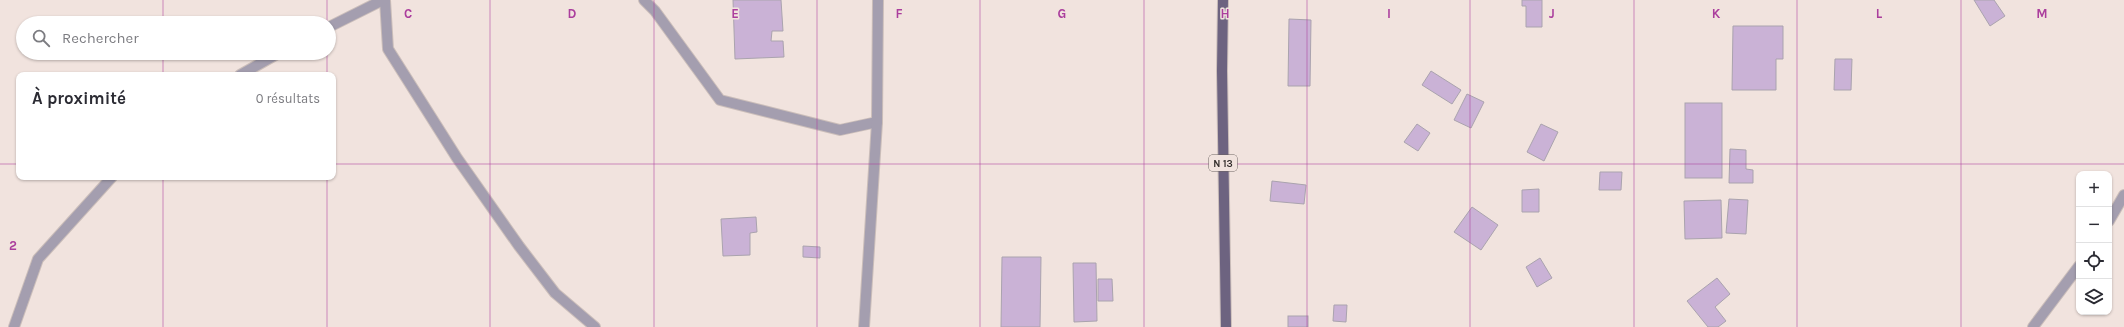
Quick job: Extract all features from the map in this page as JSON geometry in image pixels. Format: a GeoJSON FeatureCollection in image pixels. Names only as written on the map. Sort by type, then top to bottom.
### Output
{"type":"FeatureCollection","features":[{"type":"Feature","properties":{"kind":"main road","name":"N 13"},"geometry":{"type":"LineString","coordinates":[[1223,0],[1222,71],[1226,327]]}},
{"type":"Feature","properties":{"kind":"street"},"geometry":{"type":"LineString","coordinates":[[336,24],[384,0],[388,49],[457,158],[555,293],[594,327]]}},
{"type":"Feature","properties":{"kind":"street"},"geometry":{"type":"LineString","coordinates":[[644,0],[655,11],[720,100],[840,130],[877,122]]}},
{"type":"Feature","properties":{"kind":"street"},"geometry":{"type":"LineString","coordinates":[[864,327],[877,122],[878,0]]}},
{"type":"Feature","properties":{"kind":"street"},"geometry":{"type":"LineString","coordinates":[[245,72],[267,60]]}},
{"type":"Feature","properties":{"kind":"street"},"geometry":{"type":"LineString","coordinates":[[14,327],[38,259],[109,180]]}},
{"type":"Feature","properties":{"kind":"street"},"geometry":{"type":"LineString","coordinates":[[2112,216],[2124,195]]}},
{"type":"Feature","properties":{"kind":"street"},"geometry":{"type":"LineString","coordinates":[[2033,327],[2076,270]]}},
{"type":"Feature","properties":{"kind":"building"},"geometry":{"type":"Polygon","coordinates":[[[733,0],[781,0],[783,31],[772,31],[771,41],[783,41],[784,57],[735,59],[733,0]]]}},
{"type":"Feature","properties":{"kind":"building"},"geometry":{"type":"Polygon","coordinates":[[[1522,0],[1542,0],[1542,27],[1526,27],[1526,6],[1522,6],[1522,0]]]}},
{"type":"Feature","properties":{"kind":"building"},"geometry":{"type":"Polygon","coordinates":[[[1974,0],[1994,0],[2005,16],[1990,26],[1974,0]]]}},
{"type":"Feature","properties":{"kind":"building"},"geometry":{"type":"Polygon","coordinates":[[[1289,19],[1311,20],[1310,86],[1288,86],[1289,19]]]}},
{"type":"Feature","properties":{"kind":"building"},"geometry":{"type":"Polygon","coordinates":[[[1733,26],[1783,26],[1783,59],[1776,59],[1776,90],[1732,90],[1733,26]]]}},
{"type":"Feature","properties":{"kind":"building"},"geometry":{"type":"Polygon","coordinates":[[[1835,59],[1852,59],[1851,90],[1834,90],[1835,59]]]}},
{"type":"Feature","properties":{"kind":"building"},"geometry":{"type":"Polygon","coordinates":[[[1431,71],[1461,90],[1452,104],[1422,85],[1431,71]]]}},
{"type":"Feature","properties":{"kind":"building"},"geometry":{"type":"Polygon","coordinates":[[[1467,94],[1484,102],[1471,128],[1454,120],[1467,94]]]}},
{"type":"Feature","properties":{"kind":"building"},"geometry":{"type":"Polygon","coordinates":[[[1685,103],[1722,103],[1722,178],[1685,178],[1685,103]]]}},
{"type":"Feature","properties":{"kind":"building"},"geometry":{"type":"Polygon","coordinates":[[[1417,124],[1430,133],[1418,151],[1404,142],[1417,124]]]}},
{"type":"Feature","properties":{"kind":"building"},"geometry":{"type":"Polygon","coordinates":[[[1541,124],[1558,132],[1544,161],[1527,152],[1541,124]]]}},
{"type":"Feature","properties":{"kind":"building"},"geometry":{"type":"Polygon","coordinates":[[[1730,149],[1746,150],[1746,169],[1753,170],[1753,183],[1729,183],[1730,149]]]}},
{"type":"Feature","properties":{"kind":"building"},"geometry":{"type":"Polygon","coordinates":[[[1600,172],[1622,172],[1621,190],[1599,190],[1600,172]]]}},
{"type":"Feature","properties":{"kind":"building"},"geometry":{"type":"Polygon","coordinates":[[[1272,181],[1306,185],[1304,204],[1270,201],[1272,181]]]}},
{"type":"Feature","properties":{"kind":"building"},"geometry":{"type":"Polygon","coordinates":[[[1539,189],[1539,212],[1522,212],[1522,190],[1539,189]]]}},
{"type":"Feature","properties":{"kind":"building"},"geometry":{"type":"Polygon","coordinates":[[[1729,199],[1748,200],[1746,234],[1726,233],[1729,199]]]}},
{"type":"Feature","properties":{"kind":"building"},"geometry":{"type":"Polygon","coordinates":[[[1721,200],[1722,238],[1685,239],[1684,201],[1721,200]]]}},
{"type":"Feature","properties":{"kind":"building"},"geometry":{"type":"Polygon","coordinates":[[[1472,207],[1498,225],[1481,250],[1454,232],[1472,207]]]}},
{"type":"Feature","properties":{"kind":"building"},"geometry":{"type":"Polygon","coordinates":[[[756,217],[757,232],[750,233],[750,255],[723,256],[721,219],[756,217]]]}},
{"type":"Feature","properties":{"kind":"building"},"geometry":{"type":"Polygon","coordinates":[[[803,246],[820,247],[820,258],[803,257],[803,246]]]}},
{"type":"Feature","properties":{"kind":"building"},"geometry":{"type":"Polygon","coordinates":[[[1002,257],[1041,257],[1040,327],[1001,327],[1002,257]]]}},
{"type":"Feature","properties":{"kind":"building"},"geometry":{"type":"Polygon","coordinates":[[[1540,258],[1552,278],[1537,287],[1526,267],[1540,258]]]}},
{"type":"Feature","properties":{"kind":"building"},"geometry":{"type":"Polygon","coordinates":[[[1073,263],[1096,263],[1097,321],[1074,322],[1073,263]]]}},
{"type":"Feature","properties":{"kind":"building"},"geometry":{"type":"Polygon","coordinates":[[[1717,278],[1730,294],[1715,307],[1726,321],[1718,327],[1708,327],[1687,301],[1717,278]]]}},
{"type":"Feature","properties":{"kind":"building"},"geometry":{"type":"Polygon","coordinates":[[[1098,279],[1112,279],[1113,301],[1098,301],[1098,279]]]}},
{"type":"Feature","properties":{"kind":"building"},"geometry":{"type":"Polygon","coordinates":[[[1334,305],[1347,305],[1346,322],[1333,321],[1334,305]]]}},
{"type":"Feature","properties":{"kind":"building"},"geometry":{"type":"Polygon","coordinates":[[[1288,316],[1308,316],[1308,327],[1288,327],[1288,316]]]}}]}
